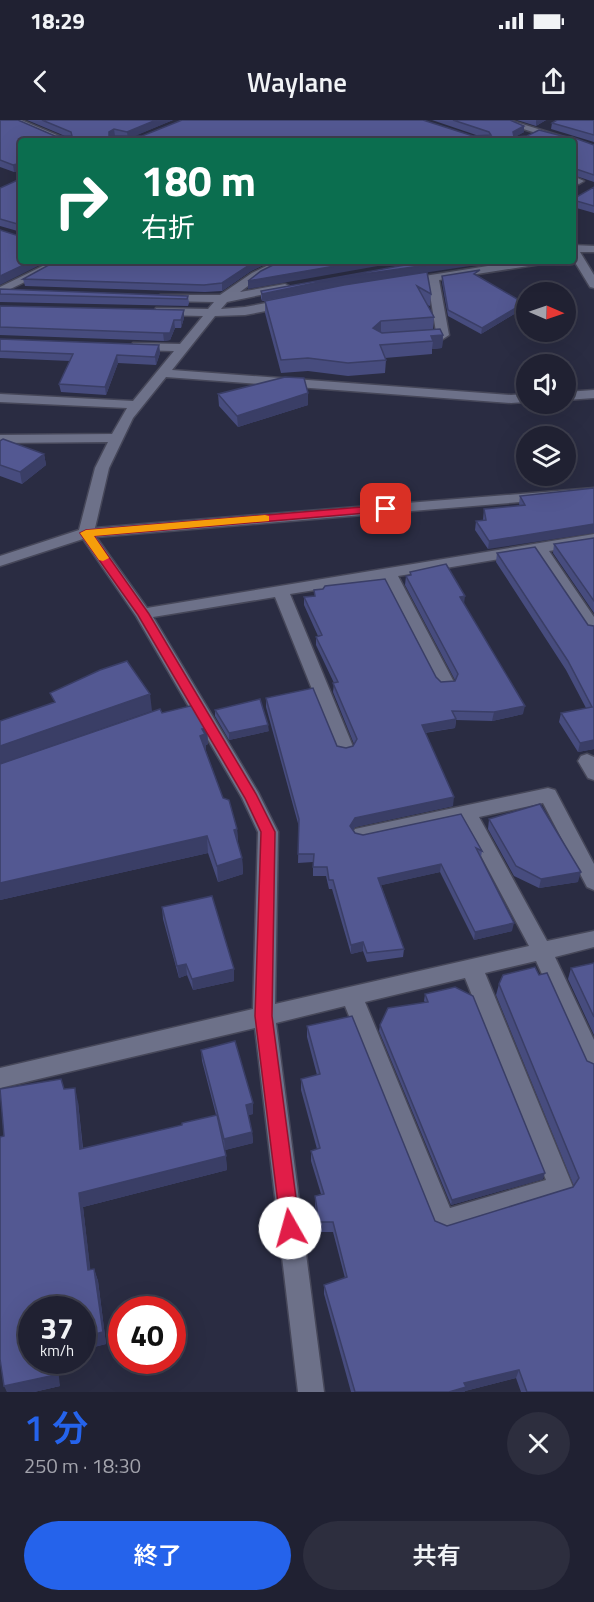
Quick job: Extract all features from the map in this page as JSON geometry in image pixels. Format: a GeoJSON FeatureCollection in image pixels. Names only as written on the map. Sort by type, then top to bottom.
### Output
{"type":"FeatureCollection","features":[{"type":"Feature","properties":{"kind":"street"},"geometry":{"type":"LineString","coordinates":[[13,120],[58,138]]}},
{"type":"Feature","properties":{"kind":"street"},"geometry":{"type":"LineString","coordinates":[[499,120],[562,138]]}},
{"type":"Feature","properties":{"kind":"street"},"geometry":{"type":"LineString","coordinates":[[527,136],[551,124]]}},
{"type":"Feature","properties":{"kind":"street"},"geometry":{"type":"LineString","coordinates":[[576,255],[594,249]]}},
{"type":"Feature","properties":{"kind":"street"},"geometry":{"type":"LineString","coordinates":[[576,255],[594,261]]}},
{"type":"Feature","properties":{"kind":"street"},"geometry":{"type":"LineString","coordinates":[[576,257],[594,285]]}},
{"type":"Feature","properties":{"kind":"street"},"geometry":{"type":"LineString","coordinates":[[0,287],[14,284],[56,264]]}},
{"type":"Feature","properties":{"kind":"street"},"geometry":{"type":"LineString","coordinates":[[280,264],[256,275],[216,306],[128,417],[102,468],[86,533],[143,614],[251,797],[268,832],[264,1016],[311,1392]]}},
{"type":"Feature","properties":{"kind":"street"},"geometry":{"type":"LineString","coordinates":[[388,284],[521,264]]}},
{"type":"Feature","properties":{"kind":"street"},"geometry":{"type":"LineString","coordinates":[[412,338],[443,335],[433,277]]}},
{"type":"Feature","properties":{"kind":"street"},"geometry":{"type":"LineString","coordinates":[[150,311],[216,306],[299,284]]}},
{"type":"Feature","properties":{"kind":"street"},"geometry":{"type":"LineString","coordinates":[[0,287],[24,292]]}},
{"type":"Feature","properties":{"kind":"street"},"geometry":{"type":"LineString","coordinates":[[153,296],[245,311],[299,300]]}},
{"type":"Feature","properties":{"kind":"street"},"geometry":{"type":"LineString","coordinates":[[126,346],[183,348]]}},
{"type":"Feature","properties":{"kind":"street"},"geometry":{"type":"LineString","coordinates":[[165,373],[516,399]]}},
{"type":"Feature","properties":{"kind":"street"},"geometry":{"type":"LineString","coordinates":[[576,395],[594,394]]}},
{"type":"Feature","properties":{"kind":"street"},"geometry":{"type":"LineString","coordinates":[[0,398],[138,405]]}},
{"type":"Feature","properties":{"kind":"street"},"geometry":{"type":"LineString","coordinates":[[0,438],[117,438]]}},
{"type":"Feature","properties":{"kind":"street"},"geometry":{"type":"LineString","coordinates":[[0,561],[86,533],[594,492]]}},
{"type":"Feature","properties":{"kind":"street"},"geometry":{"type":"LineString","coordinates":[[143,614],[594,539]]}},
{"type":"Feature","properties":{"kind":"street"},"geometry":{"type":"LineString","coordinates":[[539,548],[594,629]]}},
{"type":"Feature","properties":{"kind":"street"},"geometry":{"type":"LineString","coordinates":[[388,573],[446,684]]}},
{"type":"Feature","properties":{"kind":"street"},"geometry":{"type":"LineString","coordinates":[[281,591],[345,749]]}},
{"type":"Feature","properties":{"kind":"street"},"geometry":{"type":"LineString","coordinates":[[174,711],[196,704]]}},
{"type":"Feature","properties":{"kind":"street"},"geometry":{"type":"LineString","coordinates":[[362,834],[548,795],[594,882]]}},
{"type":"Feature","properties":{"kind":"street"},"geometry":{"type":"LineString","coordinates":[[467,812],[542,951],[594,1064]]}},
{"type":"Feature","properties":{"kind":"street"},"geometry":{"type":"LineString","coordinates":[[0,1078],[594,939]]}},
{"type":"Feature","properties":{"kind":"street"},"geometry":{"type":"LineString","coordinates":[[352,996],[444,1222],[561,1187],[471,968]]}},
{"type":"Feature","properties":{"kind":"building"},"geometry":{"type":"Polygon","coordinates":[[[0,120],[18,120],[55,136],[72,136],[71,132],[42,120],[156,120],[127,132],[114,129],[109,132],[109,136],[142,136],[182,120],[423,120],[473,136],[491,135],[489,132],[453,120],[510,120],[524,126],[513,132],[514,137],[527,136],[539,130],[575,138],[18,138],[18,164],[13,165],[0,160],[0,120]]]}},
{"type":"Feature","properties":{"kind":"building"},"geometry":{"type":"Polygon","coordinates":[[[557,120],[594,120],[594,135],[552,123],[557,120]]]}},
{"type":"Feature","properties":{"kind":"building"},"geometry":{"type":"Polygon","coordinates":[[[576,138],[594,145],[594,175],[576,169],[576,138]]]}},
{"type":"Feature","properties":{"kind":"building"},"geometry":{"type":"Polygon","coordinates":[[[18,180],[18,224],[0,219],[0,188],[18,180]]]}},
{"type":"Feature","properties":{"kind":"building"},"geometry":{"type":"Polygon","coordinates":[[[594,187],[594,206],[576,201],[576,197],[594,187]]]}},
{"type":"Feature","properties":{"kind":"building"},"geometry":{"type":"Polygon","coordinates":[[[0,230],[18,236],[18,264],[26,264],[0,276],[0,230]]]}},
{"type":"Feature","properties":{"kind":"building"},"geometry":{"type":"Polygon","coordinates":[[[50,264],[251,264],[222,283],[204,285],[23,279],[50,264]]]}},
{"type":"Feature","properties":{"kind":"building"},"geometry":{"type":"Polygon","coordinates":[[[275,264],[347,264],[248,281],[275,264]]]}},
{"type":"Feature","properties":{"kind":"building"},"geometry":{"type":"Polygon","coordinates":[[[410,264],[434,264],[343,277],[262,294],[261,291],[410,264]]]}},
{"type":"Feature","properties":{"kind":"building"},"geometry":{"type":"Polygon","coordinates":[[[480,270],[474,274],[516,298],[516,308],[482,328],[448,310],[442,276],[480,270]]]}},
{"type":"Feature","properties":{"kind":"building"},"geometry":{"type":"Polygon","coordinates":[[[427,272],[431,294],[417,286],[434,317],[381,321],[373,328],[382,333],[440,329],[443,335],[431,336],[433,341],[380,345],[386,360],[348,363],[308,358],[281,360],[265,301],[344,285],[427,272]]]}},
{"type":"Feature","properties":{"kind":"building"},"geometry":{"type":"Polygon","coordinates":[[[0,289],[188,296],[187,299],[0,294],[0,289]]]}},
{"type":"Feature","properties":{"kind":"building"},"geometry":{"type":"Polygon","coordinates":[[[0,306],[184,310],[181,320],[174,320],[170,333],[163,333],[0,327],[0,306]]]}},
{"type":"Feature","properties":{"kind":"building"},"geometry":{"type":"Polygon","coordinates":[[[0,339],[159,345],[155,357],[117,355],[105,387],[59,384],[73,354],[0,351],[0,339]]]}},
{"type":"Feature","properties":{"kind":"building"},"geometry":{"type":"Polygon","coordinates":[[[285,377],[304,378],[308,393],[237,416],[218,394],[285,377]]]}},
{"type":"Feature","properties":{"kind":"building"},"geometry":{"type":"Polygon","coordinates":[[[3,439],[44,454],[20,472],[0,465],[0,441],[3,439]]]}},
{"type":"Feature","properties":{"kind":"building"},"geometry":{"type":"Polygon","coordinates":[[[594,488],[594,524],[489,541],[476,521],[486,520],[484,509],[525,505],[520,496],[594,488]]]}},
{"type":"Feature","properties":{"kind":"building"},"geometry":{"type":"Polygon","coordinates":[[[594,538],[594,601],[554,544],[594,538]]]}},
{"type":"Feature","properties":{"kind":"building"},"geometry":{"type":"Polygon","coordinates":[[[535,547],[588,625],[594,626],[594,740],[580,743],[561,713],[592,707],[568,661],[497,553],[535,547]]]}},
{"type":"Feature","properties":{"kind":"building"},"geometry":{"type":"Polygon","coordinates":[[[446,564],[465,596],[460,597],[525,706],[494,712],[452,711],[456,719],[422,725],[454,797],[355,818],[350,826],[355,833],[363,835],[461,814],[482,851],[476,848],[514,923],[475,932],[441,864],[378,878],[404,949],[367,953],[363,942],[351,945],[333,880],[329,880],[327,867],[313,867],[314,854],[298,854],[299,819],[266,698],[313,688],[337,746],[346,748],[353,746],[357,739],[333,683],[338,682],[316,637],[322,635],[304,597],[315,596],[314,590],[323,589],[325,586],[385,579],[436,677],[441,682],[455,681],[458,674],[406,576],[411,575],[410,572],[446,564]]]}},
{"type":"Feature","properties":{"kind":"building"},"geometry":{"type":"Polygon","coordinates":[[[127,661],[150,694],[0,746],[0,721],[55,702],[50,693],[100,670],[127,661]]]}},
{"type":"Feature","properties":{"kind":"building"},"geometry":{"type":"Polygon","coordinates":[[[260,699],[268,725],[229,733],[215,710],[260,699]]]}},
{"type":"Feature","properties":{"kind":"building"},"geometry":{"type":"Polygon","coordinates":[[[194,705],[207,728],[202,729],[205,734],[200,736],[223,798],[229,800],[242,858],[217,866],[207,836],[0,883],[0,764],[160,709],[162,713],[194,705]]]}},
{"type":"Feature","properties":{"kind":"building"},"geometry":{"type":"Polygon","coordinates":[[[540,804],[581,872],[541,879],[516,866],[489,819],[540,804]]]}},
{"type":"Feature","properties":{"kind":"building"},"geometry":{"type":"Polygon","coordinates":[[[212,896],[234,969],[192,979],[186,964],[177,966],[162,907],[212,896]]]}},
{"type":"Feature","properties":{"kind":"building"},"geometry":{"type":"Polygon","coordinates":[[[594,963],[594,1017],[571,968],[594,963]]]}},
{"type":"Feature","properties":{"kind":"building"},"geometry":{"type":"Polygon","coordinates":[[[535,967],[539,975],[547,973],[587,1061],[594,1064],[594,1392],[527,1392],[519,1370],[464,1383],[466,1387],[449,1392],[355,1392],[324,1285],[347,1277],[333,1222],[319,1222],[315,1196],[324,1194],[311,1151],[320,1148],[301,1079],[320,1074],[307,1026],[352,1016],[435,1221],[447,1226],[573,1187],[579,1178],[499,984],[503,975],[535,967]]]}},
{"type":"Feature","properties":{"kind":"building"},"geometry":{"type":"Polygon","coordinates":[[[455,987],[473,996],[545,1173],[452,1200],[380,1025],[388,1008],[428,1002],[425,994],[455,987]]]}},
{"type":"Feature","properties":{"kind":"building"},"geometry":{"type":"Polygon","coordinates":[[[235,1041],[253,1103],[246,1105],[252,1132],[224,1139],[201,1050],[235,1041]]]}},
{"type":"Feature","properties":{"kind":"building"},"geometry":{"type":"Polygon","coordinates":[[[61,1079],[64,1089],[75,1088],[80,1149],[217,1115],[226,1156],[79,1193],[88,1270],[94,1269],[103,1332],[96,1334],[96,1296],[18,1296],[18,1374],[55,1375],[4,1386],[0,1359],[0,1137],[4,1136],[0,1089],[61,1079]]]}},
{"type":"Feature","properties":{"kind":"slow traffic"},"geometry":{"type":"LineString","coordinates":[[103,558],[86,533],[265,519]]}},
{"type":"Feature","properties":{"kind":"route"},"geometry":{"type":"LineString","coordinates":[[290,1228],[264,1016],[268,832],[251,797],[143,614],[86,533],[386,509]]}}]}
